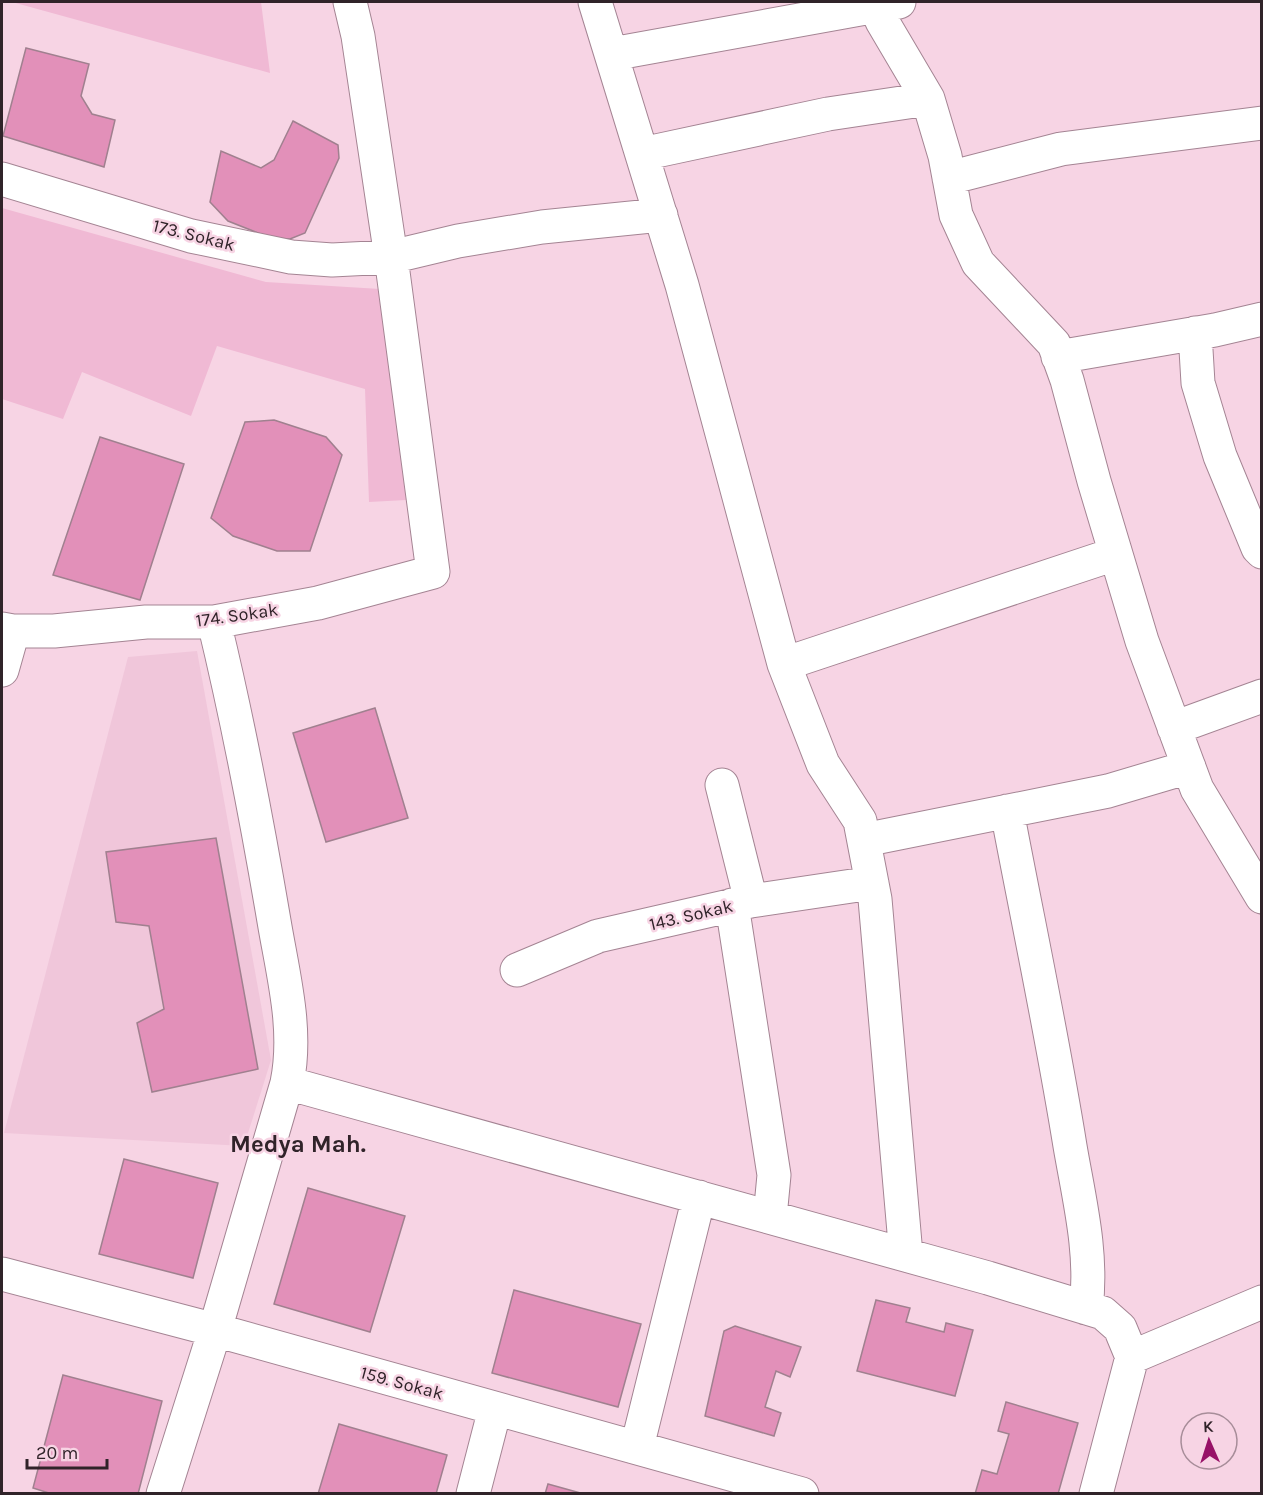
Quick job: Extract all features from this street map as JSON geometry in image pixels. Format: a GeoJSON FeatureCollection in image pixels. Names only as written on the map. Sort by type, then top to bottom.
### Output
{"type":"FeatureCollection","features":[{"type":"Feature","properties":{"kind":"street"},"geometry":{"type":"LineString","coordinates":[[350,2],[358,36],[391,257]]}},
{"type":"Feature","properties":{"kind":"street"},"geometry":{"type":"LineString","coordinates":[[595,2],[682,285],[784,664],[823,764],[860,821],[875,899],[906,1255]]}},
{"type":"Feature","properties":{"kind":"street"},"geometry":{"type":"LineString","coordinates":[[612,54],[883,3],[882,21],[928,99],[945,156],[956,215],[978,263],[1053,344],[1067,380],[1142,641],[1188,767],[1197,789],[1262,897]]}},
{"type":"Feature","properties":{"kind":"street"},"geometry":{"type":"LineString","coordinates":[[642,154],[828,114],[928,99]]}},
{"type":"Feature","properties":{"kind":"street"},"geometry":{"type":"LineString","coordinates":[[949,178],[1061,149],[1262,123]]}},
{"type":"Feature","properties":{"kind":"street","name":"173. Sokak"},"geometry":{"type":"LineString","coordinates":[[2,179],[191,236],[291,257],[332,260],[391,257],[458,241],[542,227],[661,215]]}},
{"type":"Feature","properties":{"kind":"street","name":"174. Sokak"},"geometry":{"type":"LineString","coordinates":[[7,630],[54,632],[146,622],[214,622],[318,603],[433,572],[391,257]]}},
{"type":"Feature","properties":{"kind":"street"},"geometry":{"type":"LineString","coordinates":[[1058,357],[1262,320]]}},
{"type":"Feature","properties":{"kind":"street"},"geometry":{"type":"LineString","coordinates":[[1195,333],[1198,383],[1220,456],[1258,548],[1262,552]]}},
{"type":"Feature","properties":{"kind":"street"},"geometry":{"type":"LineString","coordinates":[[784,664],[1116,554]]}},
{"type":"Feature","properties":{"kind":"street"},"geometry":{"type":"LineString","coordinates":[[163,1494],[215,1330],[292,1059],[291,1021],[236,713],[214,622]]}},
{"type":"Feature","properties":{"kind":"street"},"geometry":{"type":"LineString","coordinates":[[2,670],[7,630]]}},
{"type":"Feature","properties":{"kind":"street"},"geometry":{"type":"LineString","coordinates":[[1174,728],[1262,696]]}},
{"type":"Feature","properties":{"kind":"street"},"geometry":{"type":"LineString","coordinates":[[864,840],[1107,791],[1188,767]]}},
{"type":"Feature","properties":{"kind":"street"},"geometry":{"type":"LineString","coordinates":[[722,785],[741,903],[774,1175],[770,1217]]}},
{"type":"Feature","properties":{"kind":"street"},"geometry":{"type":"LineString","coordinates":[[1007,811],[1066,1121],[1089,1256],[1089,1290],[1086,1308]]}},
{"type":"Feature","properties":{"kind":"street","name":"143. Sokak"},"geometry":{"type":"LineString","coordinates":[[517,970],[598,936],[741,903],[872,883]]}},
{"type":"Feature","properties":{"kind":"street"},"geometry":{"type":"LineString","coordinates":[[286,1083],[906,1255],[1103,1313],[1119,1329],[1132,1357],[1096,1494]]}},
{"type":"Feature","properties":{"kind":"street"},"geometry":{"type":"LineString","coordinates":[[637,1447],[699,1197]]}},
{"type":"Feature","properties":{"kind":"street","name":"159. Sokak"},"geometry":{"type":"LineString","coordinates":[[2,1274],[215,1330],[802,1494]]}},
{"type":"Feature","properties":{"kind":"street"},"geometry":{"type":"LineString","coordinates":[[1132,1357],[1262,1302]]}},
{"type":"Feature","properties":{"kind":"street"},"geometry":{"type":"LineString","coordinates":[[473,1494],[495,1409]]}},
{"type":"Feature","properties":{"kind":"shaded area"},"geometry":{"type":"Polygon","coordinates":[[[12,2],[261,2],[270,73],[12,2]]]}},
{"type":"Feature","properties":{"kind":"shaded area"},"geometry":{"type":"Polygon","coordinates":[[[2,208],[266,282],[380,289],[406,500],[369,502],[365,389],[217,346],[191,416],[82,372],[63,419],[2,399],[2,208]]]}},
{"type":"Feature","properties":{"kind":"shaded area"},"geometry":{"type":"Polygon","coordinates":[[[197,651],[271,1060],[244,1146],[4,1133],[128,657],[197,651]]]}},
{"type":"Feature","properties":{"kind":"building"},"geometry":{"type":"Polygon","coordinates":[[[26,48],[89,64],[81,96],[92,114],[115,120],[104,167],[3,136],[26,48]]]}},
{"type":"Feature","properties":{"kind":"building"},"geometry":{"type":"Polygon","coordinates":[[[293,121],[338,145],[339,158],[305,233],[290,239],[271,238],[228,221],[210,202],[221,151],[261,168],[274,160],[293,121]]]}},
{"type":"Feature","properties":{"kind":"building"},"geometry":{"type":"Polygon","coordinates":[[[274,420],[326,437],[342,455],[310,551],[277,551],[233,536],[211,518],[245,422],[274,420]]]}},
{"type":"Feature","properties":{"kind":"building"},"geometry":{"type":"Polygon","coordinates":[[[100,437],[184,464],[140,600],[53,575],[100,437]]]}},
{"type":"Feature","properties":{"kind":"building"},"geometry":{"type":"Polygon","coordinates":[[[375,708],[408,818],[326,842],[293,733],[375,708]]]}},
{"type":"Feature","properties":{"kind":"building"},"geometry":{"type":"Polygon","coordinates":[[[216,838],[258,1069],[152,1092],[137,1023],[164,1009],[149,926],[116,922],[106,852],[216,838]]]}},
{"type":"Feature","properties":{"kind":"building"},"geometry":{"type":"Polygon","coordinates":[[[124,1159],[218,1183],[193,1278],[99,1254],[124,1159]]]}},
{"type":"Feature","properties":{"kind":"building"},"geometry":{"type":"Polygon","coordinates":[[[308,1188],[405,1216],[370,1332],[274,1304],[308,1188]]]}},
{"type":"Feature","properties":{"kind":"building"},"geometry":{"type":"Polygon","coordinates":[[[514,1290],[641,1324],[618,1407],[492,1373],[514,1290]]]}},
{"type":"Feature","properties":{"kind":"building"},"geometry":{"type":"Polygon","coordinates":[[[876,1300],[910,1308],[906,1322],[944,1332],[946,1323],[973,1330],[955,1396],[857,1371],[876,1300]]]}},
{"type":"Feature","properties":{"kind":"building"},"geometry":{"type":"Polygon","coordinates":[[[735,1326],[801,1347],[790,1377],[776,1371],[765,1407],[781,1413],[774,1436],[705,1416],[724,1331],[735,1326]]]}},
{"type":"Feature","properties":{"kind":"building"},"geometry":{"type":"Polygon","coordinates":[[[63,1375],[162,1401],[138,1494],[52,1494],[33,1488],[63,1375]]]}},
{"type":"Feature","properties":{"kind":"building"},"geometry":{"type":"Polygon","coordinates":[[[1006,1402],[1078,1423],[1058,1494],[975,1494],[982,1470],[997,1474],[1009,1434],[998,1431],[1006,1402]]]}},
{"type":"Feature","properties":{"kind":"building"},"geometry":{"type":"Polygon","coordinates":[[[339,1424],[447,1455],[436,1494],[318,1494],[339,1424]]]}},
{"type":"Feature","properties":{"kind":"building"},"geometry":{"type":"Polygon","coordinates":[[[548,1484],[584,1494],[545,1494],[548,1484]]]}},
{"type":"Feature","properties":{"kind":"district","name":"Medya Mah."},"geometry":{"type":"Point","coordinates":[298,1144]}}]}
